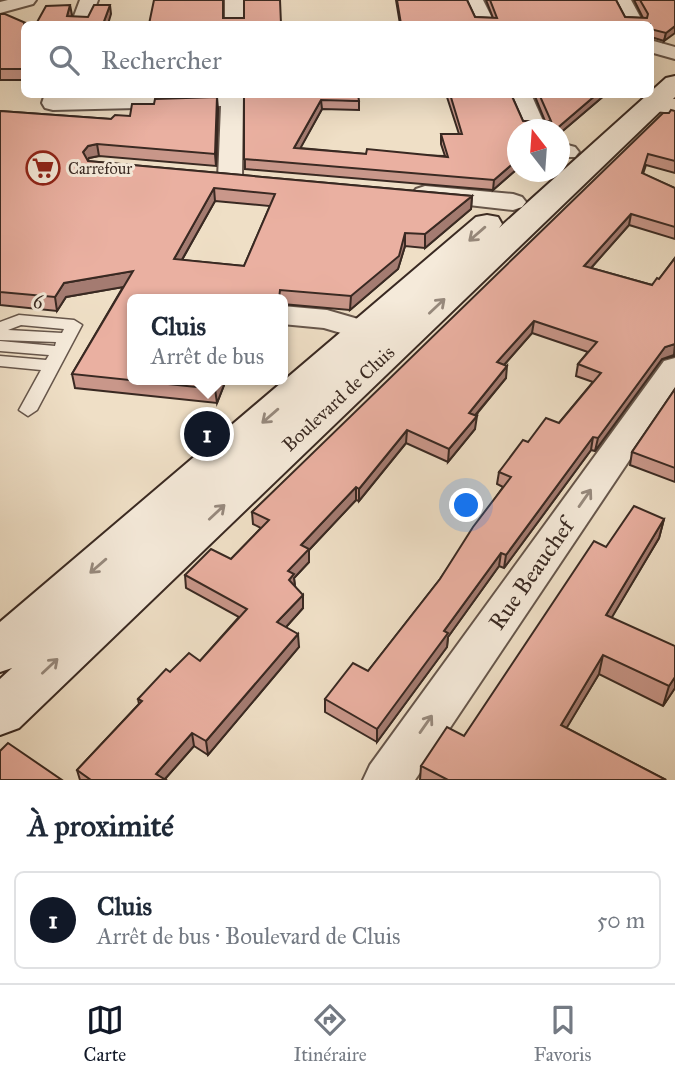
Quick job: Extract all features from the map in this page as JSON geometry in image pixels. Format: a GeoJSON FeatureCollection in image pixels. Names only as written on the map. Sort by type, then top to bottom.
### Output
{"type":"FeatureCollection","features":[{"type":"Feature","properties":{"kind":"main road","name":"Boulevard de Cluis"},"geometry":{"type":"LineString","coordinates":[[657,94],[675,58]]}},
{"type":"Feature","properties":{"kind":"main road","name":"Boulevard de Cluis"},"geometry":{"type":"LineString","coordinates":[[570,150],[651,98]]}},
{"type":"Feature","properties":{"kind":"main road","name":"Boulevard de Cluis"},"geometry":{"type":"LineString","coordinates":[[2,649],[383,336],[652,98]]}},
{"type":"Feature","properties":{"kind":"main road","name":"Boulevard de Cluis"},"geometry":{"type":"LineString","coordinates":[[0,712],[383,336],[533,182]]}},
{"type":"Feature","properties":{"kind":"street"},"geometry":{"type":"LineString","coordinates":[[0,8],[27,0]]}},
{"type":"Feature","properties":{"kind":"street"},"geometry":{"type":"LineString","coordinates":[[81,21],[89,0]]}},
{"type":"Feature","properties":{"kind":"street"},"geometry":{"type":"LineString","coordinates":[[234,0],[234,21]]}},
{"type":"Feature","properties":{"kind":"street"},"geometry":{"type":"LineString","coordinates":[[474,0],[484,21]]}},
{"type":"Feature","properties":{"kind":"street"},"geometry":{"type":"LineString","coordinates":[[622,0],[633,21]]}},
{"type":"Feature","properties":{"kind":"street"},"geometry":{"type":"LineString","coordinates":[[654,47],[675,53]]}},
{"type":"Feature","properties":{"kind":"street"},"geometry":{"type":"LineString","coordinates":[[55,98],[53,103],[202,98]]}},
{"type":"Feature","properties":{"kind":"street"},"geometry":{"type":"LineString","coordinates":[[230,178],[232,98]]}},
{"type":"Feature","properties":{"kind":"street"},"geometry":{"type":"LineString","coordinates":[[522,98],[531,119]]}},
{"type":"Feature","properties":{"kind":"street"},"geometry":{"type":"LineString","coordinates":[[204,176],[258,180]]}},
{"type":"Feature","properties":{"kind":"street"},"geometry":{"type":"LineString","coordinates":[[408,193],[513,202]]}},
{"type":"Feature","properties":{"kind":"street"},"geometry":{"type":"LineString","coordinates":[[288,316],[327,320],[383,336]]}},
{"type":"Feature","properties":{"kind":"street","name":"Rue Beauchef"},"geometry":{"type":"LineString","coordinates":[[387,780],[675,368]]}},
{"type":"Feature","properties":{"kind":"lane"},"geometry":{"type":"LineString","coordinates":[[0,331],[63,345]]}},
{"type":"Feature","properties":{"kind":"lane"},"geometry":{"type":"LineString","coordinates":[[0,346],[63,345]]}},
{"type":"Feature","properties":{"kind":"lane"},"geometry":{"type":"LineString","coordinates":[[0,352],[63,345]]}},
{"type":"Feature","properties":{"kind":"lane"},"geometry":{"type":"LineString","coordinates":[[0,361],[63,345]]}},
{"type":"Feature","properties":{"kind":"lane"},"geometry":{"type":"LineString","coordinates":[[28,410],[63,345]]}},
{"type":"Feature","properties":{"kind":"building"},"geometry":{"type":"Polygon","coordinates":[[[154,0],[223,0],[223,18],[244,18],[244,0],[280,0],[281,21],[150,21],[154,0]]]}},
{"type":"Feature","properties":{"kind":"building"},"geometry":{"type":"Polygon","coordinates":[[[397,0],[467,0],[475,17],[497,18],[490,0],[616,0],[625,17],[647,18],[648,14],[640,0],[675,0],[675,26],[666,33],[654,30],[654,21],[400,21],[397,0]]]}},
{"type":"Feature","properties":{"kind":"building"},"geometry":{"type":"Polygon","coordinates":[[[70,5],[67,16],[88,17],[94,5],[110,5],[104,21],[38,21],[46,6],[70,5]]]}},
{"type":"Feature","properties":{"kind":"building"},"geometry":{"type":"Polygon","coordinates":[[[0,14],[5,14],[21,21],[21,69],[0,69],[0,14]]]}},
{"type":"Feature","properties":{"kind":"building"},"geometry":{"type":"Polygon","coordinates":[[[217,98],[215,154],[97,144],[88,146],[83,152],[88,161],[472,196],[425,234],[405,233],[399,256],[351,296],[280,290],[280,294],[127,294],[127,380],[72,374],[133,271],[64,283],[55,297],[0,292],[0,111],[111,119],[115,115],[130,116],[132,104],[154,104],[155,99],[217,98]],[[214,188],[174,259],[244,266],[275,194],[214,188]]]}},
{"type":"Feature","properties":{"kind":"building"},"geometry":{"type":"Polygon","coordinates":[[[244,98],[359,98],[359,101],[321,100],[294,148],[366,154],[367,149],[448,157],[441,134],[462,134],[451,98],[513,98],[522,119],[507,119],[507,169],[494,180],[244,159],[244,98]]]}},
{"type":"Feature","properties":{"kind":"building"},"geometry":{"type":"Polygon","coordinates":[[[541,98],[592,98],[568,119],[550,119],[541,98]]]}},
{"type":"Feature","properties":{"kind":"building"},"geometry":{"type":"Polygon","coordinates":[[[671,110],[675,111],[675,161],[648,154],[642,173],[675,188],[675,227],[631,214],[584,266],[652,285],[675,258],[675,344],[665,347],[598,438],[593,437],[506,555],[501,553],[444,631],[448,633],[377,729],[325,699],[353,663],[368,671],[440,579],[473,527],[511,477],[499,472],[523,440],[528,442],[546,418],[559,423],[601,373],[578,364],[597,342],[534,321],[497,362],[507,366],[469,413],[477,416],[449,449],[407,430],[359,489],[356,487],[301,545],[309,549],[288,571],[294,574],[289,580],[303,595],[277,622],[298,634],[206,741],[192,733],[156,774],[166,780],[91,780],[77,770],[142,701],[138,699],[166,669],[170,672],[189,653],[200,661],[247,609],[185,575],[211,549],[231,559],[269,520],[252,512],[663,113],[669,113],[671,110]]]}},
{"type":"Feature","properties":{"kind":"building"},"geometry":{"type":"Polygon","coordinates":[[[177,385],[217,385],[215,389],[177,385]]]}},
{"type":"Feature","properties":{"kind":"building"},"geometry":{"type":"Polygon","coordinates":[[[675,389],[675,468],[632,452],[675,389]]]}},
{"type":"Feature","properties":{"kind":"building"},"geometry":{"type":"Polygon","coordinates":[[[634,506],[664,519],[606,615],[675,646],[675,677],[669,686],[603,655],[561,725],[666,780],[448,780],[421,766],[447,727],[464,736],[594,541],[606,547],[634,506]]]}},
{"type":"Feature","properties":{"kind":"building"},"geometry":{"type":"Polygon","coordinates":[[[8,743],[62,780],[0,780],[0,751],[8,743]]]}},
{"type":"Feature","properties":{"kind":"place","name":"Carrefour"},"geometry":{"type":"Point","coordinates":[43,168]}},
{"type":"Feature","properties":{"kind":"place","name":"Cluis"},"geometry":{"type":"Point","coordinates":[207,434]}}]}
